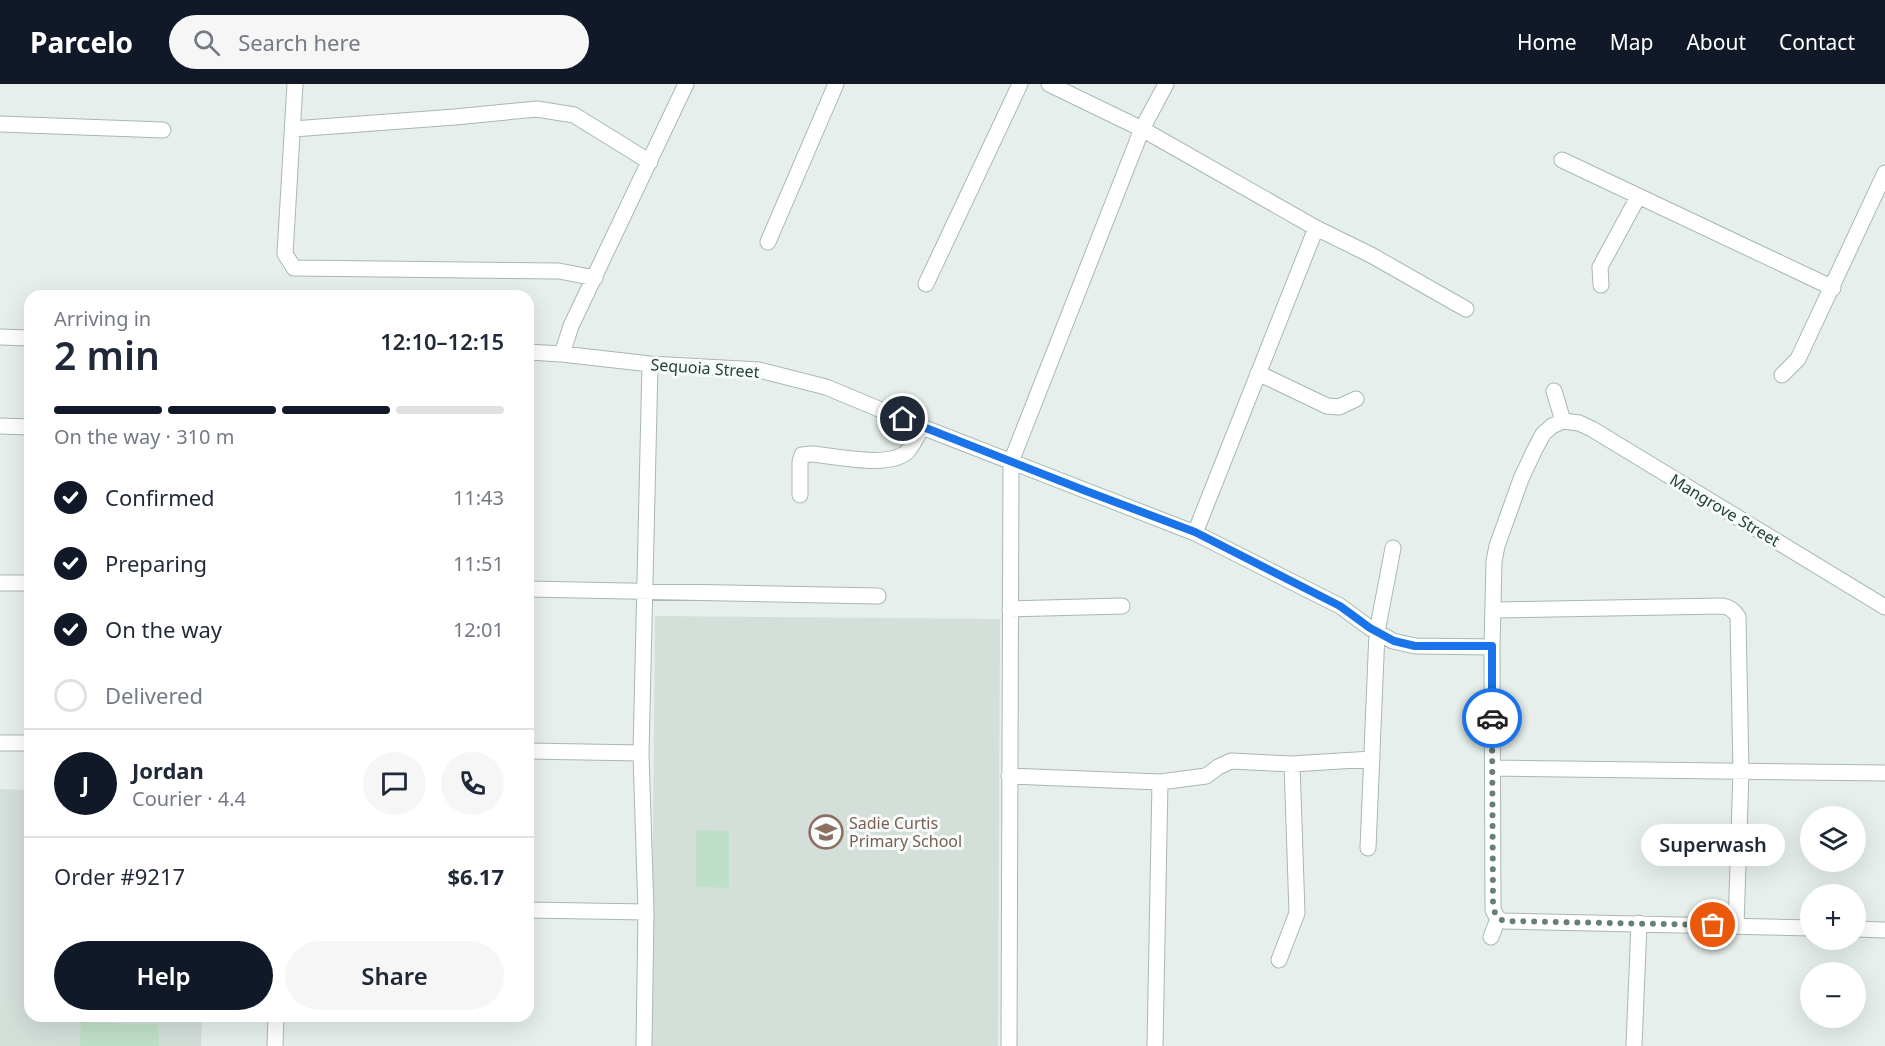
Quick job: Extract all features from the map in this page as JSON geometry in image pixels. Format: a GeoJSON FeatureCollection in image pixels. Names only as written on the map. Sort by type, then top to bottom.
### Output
{"type":"FeatureCollection","features":[{"type":"Feature","properties":{"kind":"street"},"geometry":{"type":"LineString","coordinates":[[295,84],[285,254],[294,268],[559,271],[595,278]]}},
{"type":"Feature","properties":{"kind":"street"},"geometry":{"type":"LineString","coordinates":[[562,354],[572,326],[686,84]]}},
{"type":"Feature","properties":{"kind":"street"},"geometry":{"type":"LineString","coordinates":[[768,242],[836,84]]}},
{"type":"Feature","properties":{"kind":"street"},"geometry":{"type":"LineString","coordinates":[[926,284],[1020,84]]}},
{"type":"Feature","properties":{"kind":"street"},"geometry":{"type":"LineString","coordinates":[[1049,84],[1142,129],[1316,228],[1371,255],[1466,309]]}},
{"type":"Feature","properties":{"kind":"street"},"geometry":{"type":"LineString","coordinates":[[1009,1046],[1011,462],[1142,129],[1166,84]]}},
{"type":"Feature","properties":{"kind":"street"},"geometry":{"type":"LineString","coordinates":[[293,129],[537,109],[573,115],[650,162]]}},
{"type":"Feature","properties":{"kind":"street"},"geometry":{"type":"LineString","coordinates":[[0,124],[163,130]]}},
{"type":"Feature","properties":{"kind":"street"},"geometry":{"type":"LineString","coordinates":[[1562,160],[1833,288]]}},
{"type":"Feature","properties":{"kind":"street"},"geometry":{"type":"LineString","coordinates":[[1782,375],[1798,359],[1885,173]]}},
{"type":"Feature","properties":{"kind":"street"},"geometry":{"type":"LineString","coordinates":[[1600,285],[1600,267],[1638,196]]}},
{"type":"Feature","properties":{"kind":"street"},"geometry":{"type":"LineString","coordinates":[[1195,532],[1316,228]]}},
{"type":"Feature","properties":{"kind":"street"},"geometry":{"type":"LineString","coordinates":[[0,337],[24,338]]}},
{"type":"Feature","properties":{"kind":"street","name":"Sequoia Street"},"geometry":{"type":"LineString","coordinates":[[534,352],[650,364],[759,370],[826,387],[1011,462],[1195,532],[1340,606],[1394,641],[1415,646],[1492,646]]}},
{"type":"Feature","properties":{"kind":"street"},"geometry":{"type":"LineString","coordinates":[[644,1046],[646,912],[640,753],[650,364]]}},
{"type":"Feature","properties":{"kind":"street"},"geometry":{"type":"LineString","coordinates":[[1258,373],[1326,406],[1339,407],[1356,399]]}},
{"type":"Feature","properties":{"kind":"street"},"geometry":{"type":"LineString","coordinates":[[1554,391],[1563,421],[1552,426],[1543,434],[1521,479],[1497,546],[1492,573],[1493,910],[1498,918],[1504,921],[1800,928]]}},
{"type":"Feature","properties":{"kind":"street","name":"Mangrove Street"},"geometry":{"type":"LineString","coordinates":[[1563,421],[1579,423],[1592,429],[1885,607]]}},
{"type":"Feature","properties":{"kind":"street"},"geometry":{"type":"LineString","coordinates":[[0,426],[24,427]]}},
{"type":"Feature","properties":{"kind":"street"},"geometry":{"type":"LineString","coordinates":[[800,495],[802,455],[878,461],[898,458],[908,450],[922,427]]}},
{"type":"Feature","properties":{"kind":"street"},"geometry":{"type":"LineString","coordinates":[[1368,848],[1377,632],[1393,548]]}},
{"type":"Feature","properties":{"kind":"street"},"geometry":{"type":"LineString","coordinates":[[0,582],[24,583]]}},
{"type":"Feature","properties":{"kind":"street"},"geometry":{"type":"LineString","coordinates":[[534,589],[878,596]]}},
{"type":"Feature","properties":{"kind":"street"},"geometry":{"type":"LineString","coordinates":[[1010,609],[1122,606]]}},
{"type":"Feature","properties":{"kind":"street"},"geometry":{"type":"LineString","coordinates":[[1493,610],[1722,606],[1731,609],[1737,617],[1741,772],[1736,926]]}},
{"type":"Feature","properties":{"kind":"street"},"geometry":{"type":"LineString","coordinates":[[0,742],[24,743]]}},
{"type":"Feature","properties":{"kind":"street"},"geometry":{"type":"LineString","coordinates":[[534,751],[640,753]]}},
{"type":"Feature","properties":{"kind":"street"},"geometry":{"type":"LineString","coordinates":[[1010,776],[1160,782],[1206,776],[1231,761],[1292,764],[1372,759]]}},
{"type":"Feature","properties":{"kind":"street"},"geometry":{"type":"LineString","coordinates":[[1279,960],[1296,913],[1292,764]]}},
{"type":"Feature","properties":{"kind":"street"},"geometry":{"type":"LineString","coordinates":[[1493,768],[1885,773]]}},
{"type":"Feature","properties":{"kind":"street"},"geometry":{"type":"LineString","coordinates":[[1155,1046],[1160,782]]}},
{"type":"Feature","properties":{"kind":"street"},"geometry":{"type":"LineString","coordinates":[[534,910],[646,912]]}},
{"type":"Feature","properties":{"kind":"street"},"geometry":{"type":"LineString","coordinates":[[1491,937],[1498,918]]}},
{"type":"Feature","properties":{"kind":"street"},"geometry":{"type":"LineString","coordinates":[[1634,1046],[1639,923]]}},
{"type":"Feature","properties":{"kind":"street"},"geometry":{"type":"LineString","coordinates":[[1866,929],[1885,930]]}},
{"type":"Feature","properties":{"kind":"street"},"geometry":{"type":"LineString","coordinates":[[275,1046],[276,1022]]}},
{"type":"Feature","properties":{"kind":"shaded area","name":"Sadie Curtis Primary School"},"geometry":{"type":"Polygon","coordinates":[[[655,616],[1000,619],[998,1046],[651,1046],[655,616]]]}},
{"type":"Feature","properties":{"kind":"shaded area"},"geometry":{"type":"Polygon","coordinates":[[[0,789],[24,790],[24,1022],[202,1022],[201,1046],[0,1046],[0,789]]]}},
{"type":"Feature","properties":{"kind":"green space"},"geometry":{"type":"Polygon","coordinates":[[[696,830],[729,831],[729,888],[696,887],[696,830]]]}},
{"type":"Feature","properties":{"kind":"green space"},"geometry":{"type":"Polygon","coordinates":[[[81,1022],[158,1025],[159,1046],[80,1046],[81,1022]]]}},
{"type":"Feature","properties":{"kind":"way so far"},"geometry":{"type":"LineString","coordinates":[[1492,718],[1493,910],[1498,918],[1504,921],[1713,925]]}},
{"type":"Feature","properties":{"kind":"place","name":"Sadie Curtis Primary School"},"geometry":{"type":"Point","coordinates":[826,832]}},
{"type":"Feature","properties":{"kind":"place","name":"Superwash"},"geometry":{"type":"Point","coordinates":[1713,925]}},
{"type":"Feature","properties":{"kind":"route"},"geometry":{"type":"LineString","coordinates":[[903,419],[1195,532],[1340,606],[1370,628],[1394,641],[1415,646],[1492,646],[1492,718]]}}]}
